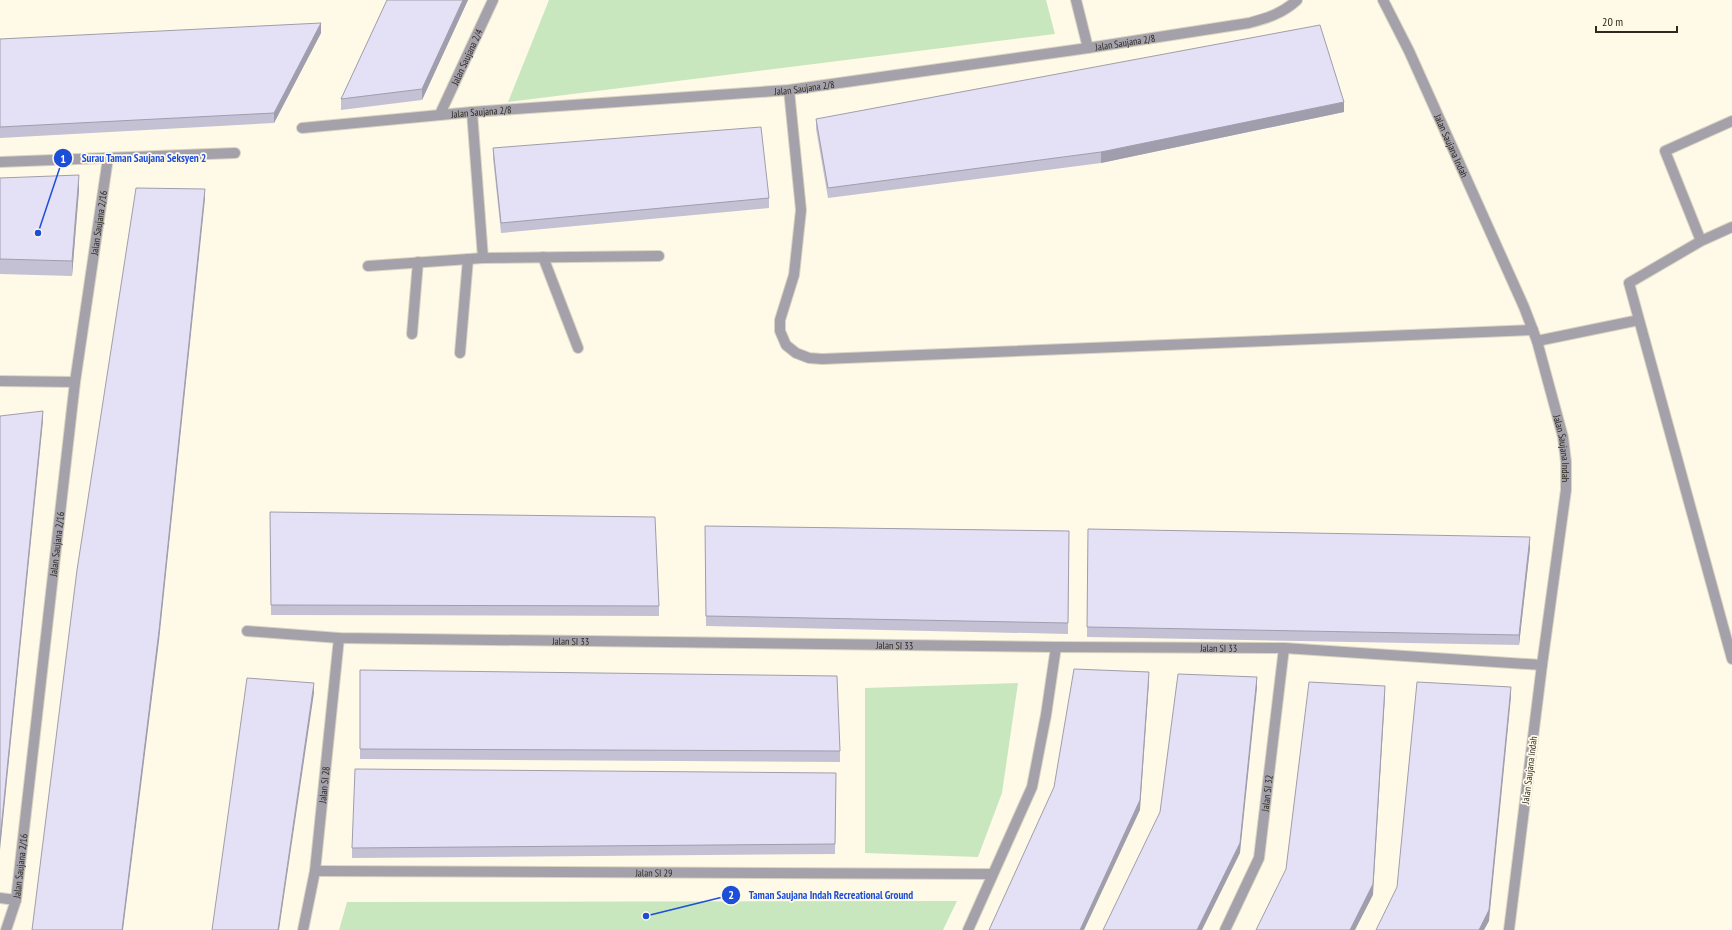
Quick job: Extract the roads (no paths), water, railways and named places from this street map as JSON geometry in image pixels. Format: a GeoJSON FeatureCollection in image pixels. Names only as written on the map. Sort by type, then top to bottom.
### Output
{"type":"FeatureCollection","features":[{"type":"Feature","properties":{"kind":"street","name":"Jalan Saujana 2/4"},"geometry":{"type":"LineString","coordinates":[[440,114],[493,0]]}},
{"type":"Feature","properties":{"kind":"street"},"geometry":{"type":"LineString","coordinates":[[1076,0],[1088,48]]}},
{"type":"Feature","properties":{"kind":"street","name":"Jalan Saujana 2/8"},"geometry":{"type":"LineString","coordinates":[[302,128],[440,114],[790,90],[1088,48],[1250,23],[1272,17],[1297,0]]}},
{"type":"Feature","properties":{"kind":"street","name":"Jalan Saujana Indah"},"geometry":{"type":"LineString","coordinates":[[1383,0],[1409,51],[1521,300],[1537,341],[1563,437],[1566,462],[1566,490],[1542,665],[1509,930]]}},
{"type":"Feature","properties":{"kind":"street"},"geometry":{"type":"LineString","coordinates":[[790,90],[801,210],[794,275],[780,320],[780,331],[786,345],[796,353],[809,358],[830,359],[1533,330]]}},
{"type":"Feature","properties":{"kind":"street"},"geometry":{"type":"LineString","coordinates":[[472,112],[483,258]]}},
{"type":"Feature","properties":{"kind":"street"},"geometry":{"type":"LineString","coordinates":[[1701,241],[1665,151],[1732,121]]}},
{"type":"Feature","properties":{"kind":"street"},"geometry":{"type":"LineString","coordinates":[[0,162],[235,153]]}},
{"type":"Feature","properties":{"kind":"street","name":"Jalan Saujana 2/16"},"geometry":{"type":"LineString","coordinates":[[6,930],[16,900],[76,382],[108,158]]}},
{"type":"Feature","properties":{"kind":"street"},"geometry":{"type":"LineString","coordinates":[[1732,227],[1701,241],[1629,283],[1732,659]]}},
{"type":"Feature","properties":{"kind":"street"},"geometry":{"type":"LineString","coordinates":[[368,266],[483,258],[659,256]]}},
{"type":"Feature","properties":{"kind":"street"},"geometry":{"type":"LineString","coordinates":[[543,257],[578,348]]}},
{"type":"Feature","properties":{"kind":"street"},"geometry":{"type":"LineString","coordinates":[[460,353],[468,259]]}},
{"type":"Feature","properties":{"kind":"street"},"geometry":{"type":"LineString","coordinates":[[412,334],[418,262]]}},
{"type":"Feature","properties":{"kind":"street"},"geometry":{"type":"LineString","coordinates":[[1537,341],[1639,320]]}},
{"type":"Feature","properties":{"kind":"street"},"geometry":{"type":"LineString","coordinates":[[0,381],[76,382]]}},
{"type":"Feature","properties":{"kind":"street","name":"Jalan SI 33"},"geometry":{"type":"LineString","coordinates":[[247,631],[339,638],[1056,647],[1284,648],[1542,665]]}},
{"type":"Feature","properties":{"kind":"street","name":"Jalan SI 28"},"geometry":{"type":"LineString","coordinates":[[303,930],[315,871],[339,638]]}},
{"type":"Feature","properties":{"kind":"street"},"geometry":{"type":"LineString","coordinates":[[968,930],[1032,787],[1046,715],[1056,647]]}},
{"type":"Feature","properties":{"kind":"street","name":"Jalan SI 32"},"geometry":{"type":"LineString","coordinates":[[1225,930],[1259,858],[1284,648]]}},
{"type":"Feature","properties":{"kind":"street","name":"Jalan SI 29"},"geometry":{"type":"LineString","coordinates":[[315,871],[992,874]]}},
{"type":"Feature","properties":{"kind":"street"},"geometry":{"type":"LineString","coordinates":[[0,898],[16,900]]}},
{"type":"Feature","properties":{"kind":"place","name":"Surau Taman Saujana Seksyen 2"},"geometry":{"type":"Point","coordinates":[38,233]}},
{"type":"Feature","properties":{"kind":"place","name":"Taman Saujana Indah Recreational Ground"},"geometry":{"type":"Point","coordinates":[646,916]}}]}
